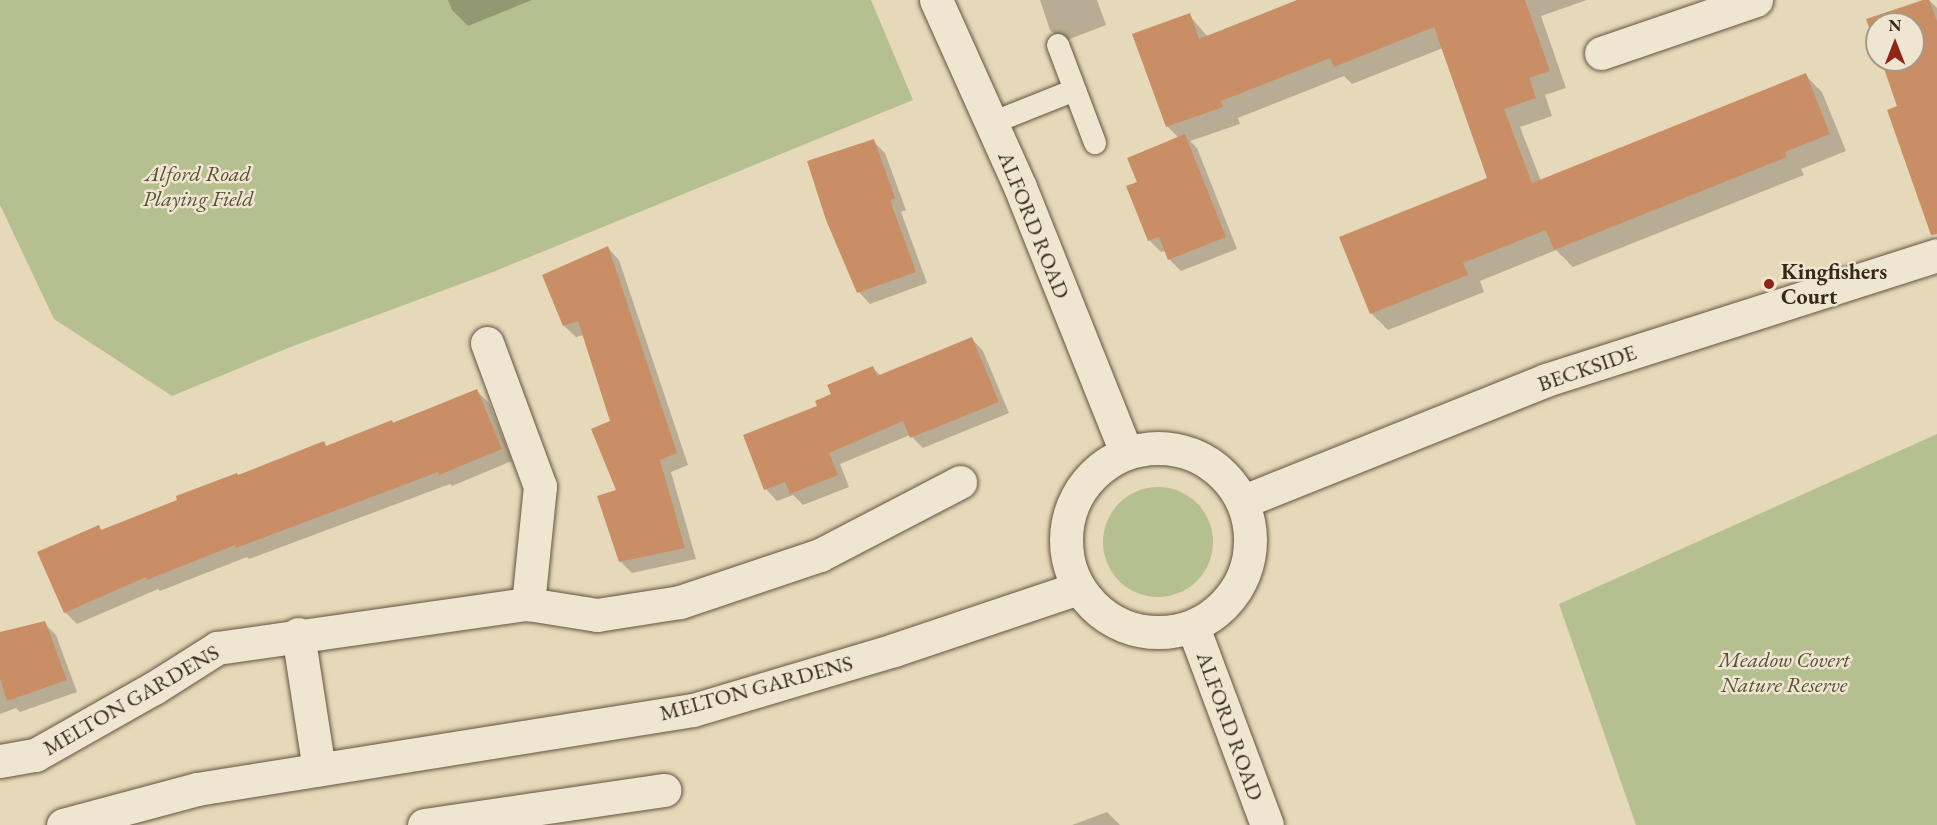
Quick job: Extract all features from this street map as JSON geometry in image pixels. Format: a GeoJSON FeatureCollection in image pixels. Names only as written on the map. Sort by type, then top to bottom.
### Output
{"type":"FeatureCollection","features":[{"type":"Feature","properties":{"kind":"street","name":"ALFORD ROAD"},"geometry":{"type":"LineString","coordinates":[[936,0],[1020,187],[1126,452]]}},
{"type":"Feature","properties":{"kind":"street"},"geometry":{"type":"LineString","coordinates":[[1601,53],[1755,0]]}},
{"type":"Feature","properties":{"kind":"street","name":"BECKSIDE"},"geometry":{"type":"LineString","coordinates":[[1244,501],[1546,380],[1937,255]]}},
{"type":"Feature","properties":{"kind":"street"},"geometry":{"type":"LineString","coordinates":[[487,343],[540,486],[528,604]]}},
{"type":"Feature","properties":{"kind":"street"},"geometry":{"type":"LineString","coordinates":[[1172,447],[1215,465],[1244,501],[1252,538],[1245,575],[1224,607],[1193,627],[1161,634],[1128,629],[1099,612],[1078,588],[1065,549],[1070,509],[1091,474],[1126,452],[1172,447]]}},
{"type":"Feature","properties":{"kind":"street","name":"MELTON GARDENS"},"geometry":{"type":"LineString","coordinates":[[0,761],[35,755],[154,688],[217,648],[298,634],[379,627],[528,604],[597,615],[680,602],[820,555],[960,483]]}},
{"type":"Feature","properties":{"kind":"street","name":"MELTON GARDENS"},"geometry":{"type":"LineString","coordinates":[[63,825],[197,789],[693,711],[894,650],[1078,588]]}},
{"type":"Feature","properties":{"kind":"street","name":"ALFORD ROAD"},"geometry":{"type":"LineString","coordinates":[[1193,627],[1267,825]]}},
{"type":"Feature","properties":{"kind":"street"},"geometry":{"type":"LineString","coordinates":[[298,634],[319,769]]}},
{"type":"Feature","properties":{"kind":"street"},"geometry":{"type":"LineString","coordinates":[[424,825],[664,790]]}},
{"type":"Feature","properties":{"kind":"lane"},"geometry":{"type":"LineString","coordinates":[[1058,45],[1095,142]]}},
{"type":"Feature","properties":{"kind":"lane"},"geometry":{"type":"LineString","coordinates":[[992,123],[1075,90]]}},
{"type":"Feature","properties":{"kind":"green space","name":"Alford Road Playing Field"},"geometry":{"type":"Polygon","coordinates":[[[0,0],[871,0],[913,100],[493,272],[288,348],[172,396],[54,319],[0,205],[0,0]]]}},
{"type":"Feature","properties":{"kind":"green space","name":"Meadow Covert Nature Reserve"},"geometry":{"type":"Polygon","coordinates":[[[1937,434],[1937,825],[1636,825],[1559,604],[1937,434]]]}},
{"type":"Feature","properties":{"kind":"green space"},"geometry":{"type":"Polygon","coordinates":[[[1158,487],[1179,491],[1197,503],[1209,521],[1213,542],[1209,563],[1197,581],[1179,593],[1158,597],[1137,593],[1119,581],[1107,563],[1103,542],[1107,521],[1119,503],[1137,491],[1158,487]]]}},
{"type":"Feature","properties":{"kind":"building"},"geometry":{"type":"Polygon","coordinates":[[[1297,0],[1525,0],[1550,71],[1529,78],[1536,98],[1504,109],[1532,183],[1806,73],[1830,134],[1785,152],[1787,157],[1554,250],[1546,230],[1463,263],[1468,275],[1370,314],[1339,237],[1487,178],[1434,27],[1334,67],[1330,58],[1221,101],[1223,107],[1166,127],[1132,34],[1190,13],[1199,39],[1297,0]]]}},
{"type":"Feature","properties":{"kind":"building"},"geometry":{"type":"Polygon","coordinates":[[[1929,0],[1937,21],[1937,234],[1931,235],[1887,110],[1897,106],[1885,72],[1925,72],[1925,12],[1887,12],[1929,0]]]}},
{"type":"Feature","properties":{"kind":"building"},"geometry":{"type":"Polygon","coordinates":[[[1185,134],[1226,237],[1168,260],[1159,237],[1148,241],[1126,186],[1137,182],[1127,158],[1185,134]]]}},
{"type":"Feature","properties":{"kind":"building"},"geometry":{"type":"Polygon","coordinates":[[[874,139],[895,198],[890,200],[916,272],[857,293],[826,220],[807,161],[874,139]]]}},
{"type":"Feature","properties":{"kind":"building"},"geometry":{"type":"Polygon","coordinates":[[[608,246],[677,453],[660,460],[685,548],[619,562],[597,496],[616,490],[591,429],[610,421],[578,321],[563,326],[542,275],[608,246]]]}},
{"type":"Feature","properties":{"kind":"building"},"geometry":{"type":"Polygon","coordinates":[[[972,337],[999,402],[910,438],[903,421],[829,453],[838,475],[790,494],[785,482],[764,490],[743,435],[817,406],[815,401],[831,394],[827,385],[873,366],[877,376],[972,337]]]}},
{"type":"Feature","properties":{"kind":"building"},"geometry":{"type":"Polygon","coordinates":[[[477,389],[502,449],[439,475],[438,472],[236,548],[235,545],[147,580],[146,577],[64,613],[37,552],[99,525],[101,530],[177,500],[176,496],[237,473],[238,475],[324,441],[326,446],[392,420],[393,423],[477,389]]]}},
{"type":"Feature","properties":{"kind":"building"},"geometry":{"type":"Polygon","coordinates":[[[45,621],[67,680],[7,701],[0,679],[0,632],[45,621]]]}},
{"type":"Feature","properties":{"kind":"place","name":"Kingfishers Court"},"geometry":{"type":"Point","coordinates":[1769,284]}}]}
